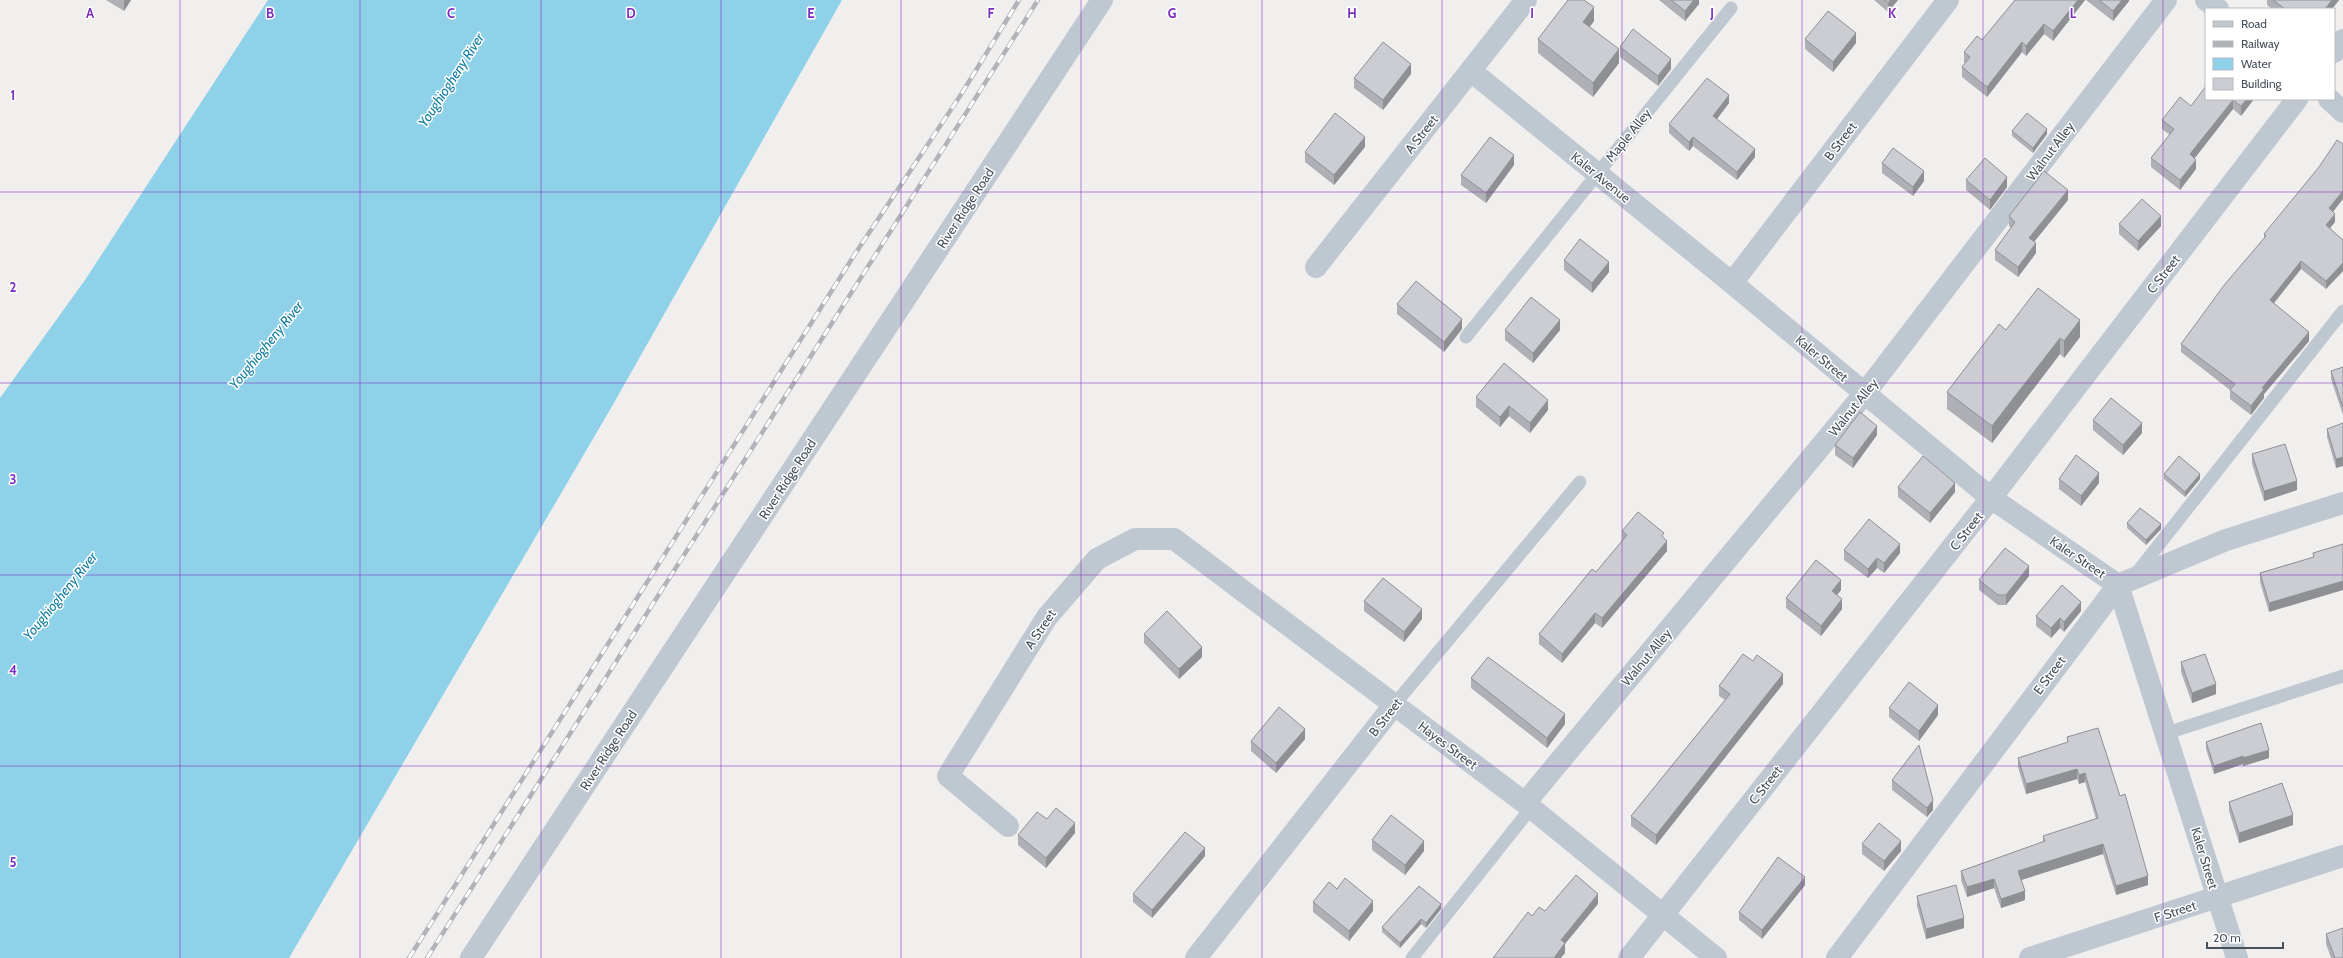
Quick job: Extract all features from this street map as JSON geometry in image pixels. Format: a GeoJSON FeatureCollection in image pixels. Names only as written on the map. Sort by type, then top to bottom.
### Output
{"type":"FeatureCollection","features":[{"type":"Feature","properties":{"kind":"street","name":"River Ridge Road"},"geometry":{"type":"LineString","coordinates":[[471,958],[1102,0]]}},
{"type":"Feature","properties":{"kind":"street","name":"A Street"},"geometry":{"type":"LineString","coordinates":[[1316,267],[1471,72],[1526,0]]}},
{"type":"Feature","properties":{"kind":"street","name":"B Street"},"geometry":{"type":"LineString","coordinates":[[1732,283],[1948,0]]}},
{"type":"Feature","properties":{"kind":"street","name":"Walnut Alley"},"geometry":{"type":"LineString","coordinates":[[1528,805],[1865,393],[2166,0]]}},
{"type":"Feature","properties":{"kind":"street"},"geometry":{"type":"LineString","coordinates":[[2206,0],[2217,8]]}},
{"type":"Feature","properties":{"kind":"street"},"geometry":{"type":"LineString","coordinates":[[2335,51],[2343,40]]}},
{"type":"Feature","properties":{"kind":"street","name":"Kaler Avenue"},"geometry":{"type":"LineString","coordinates":[[1471,72],[1732,283]]}},
{"type":"Feature","properties":{"kind":"street","name":"C Street"},"geometry":{"type":"LineString","coordinates":[[1629,958],[1991,498],[2297,100]]}},
{"type":"Feature","properties":{"kind":"street"},"geometry":{"type":"LineString","coordinates":[[2330,100],[2343,112]]}},
{"type":"Feature","properties":{"kind":"street","name":"Kaler Street"},"geometry":{"type":"LineString","coordinates":[[1732,283],[1991,498],[2125,582],[2167,733],[2237,958]]}},
{"type":"Feature","properties":{"kind":"street"},"geometry":{"type":"LineString","coordinates":[[2125,582],[2226,540],[2343,503]]}},
{"type":"Feature","properties":{"kind":"street","name":"A Street"},"geometry":{"type":"LineString","coordinates":[[1008,826],[948,776],[1047,617],[1097,558],[1135,539],[1174,539]]}},
{"type":"Feature","properties":{"kind":"street","name":"Hayes Street"},"geometry":{"type":"LineString","coordinates":[[1174,539],[1528,805],[1662,916],[1716,958]]}},
{"type":"Feature","properties":{"kind":"street","name":"E Street"},"geometry":{"type":"LineString","coordinates":[[1837,958],[2125,582]]}},
{"type":"Feature","properties":{"kind":"street","name":"B Street"},"geometry":{"type":"LineString","coordinates":[[1196,958],[1394,705]]}},
{"type":"Feature","properties":{"kind":"street","name":"F Street"},"geometry":{"type":"LineString","coordinates":[[2030,958],[2343,856]]}},
{"type":"Feature","properties":{"kind":"lane","name":"Maple Alley"},"geometry":{"type":"LineString","coordinates":[[1466,337],[1730,8]]}},
{"type":"Feature","properties":{"kind":"lane"},"geometry":{"type":"LineString","coordinates":[[2125,582],[2343,311]]}},
{"type":"Feature","properties":{"kind":"lane","name":"B Street"},"geometry":{"type":"LineString","coordinates":[[1394,705],[1580,482]]}},
{"type":"Feature","properties":{"kind":"lane"},"geometry":{"type":"LineString","coordinates":[[2167,733],[2343,676]]}},
{"type":"Feature","properties":{"kind":"lane"},"geometry":{"type":"LineString","coordinates":[[1412,958],[1528,805]]}},
{"type":"Feature","properties":{"kind":"water","name":"Youghiogheny River"},"geometry":{"type":"Polygon","coordinates":[[[268,0],[842,0],[611,408],[289,958],[0,958],[0,398],[85,280],[268,0]]]}},
{"type":"Feature","properties":{"kind":"building"},"geometry":{"type":"Polygon","coordinates":[[[1568,0],[1584,0],[1594,7],[1583,22],[1619,49],[1593,83],[1538,39],[1568,0]]]}},
{"type":"Feature","properties":{"kind":"building"},"geometry":{"type":"Polygon","coordinates":[[[1671,0],[1694,0],[1685,11],[1671,0]]]}},
{"type":"Feature","properties":{"kind":"building"},"geometry":{"type":"Polygon","coordinates":[[[1884,0],[1891,0],[1888,3],[1884,0]]]}},
{"type":"Feature","properties":{"kind":"building"},"geometry":{"type":"Polygon","coordinates":[[[2015,0],[2078,0],[2053,31],[2044,24],[2026,46],[2022,42],[1987,87],[1962,67],[1970,57],[1964,52],[1977,36],[1982,40],[2015,0]]]}},
{"type":"Feature","properties":{"kind":"building"},"geometry":{"type":"Polygon","coordinates":[[[2099,0],[2122,0],[2113,11],[2099,0]]]}},
{"type":"Feature","properties":{"kind":"building"},"geometry":{"type":"Polygon","coordinates":[[[2273,0],[2332,0],[2326,8],[2284,8],[2273,0]]]}},
{"type":"Feature","properties":{"kind":"building"},"geometry":{"type":"Polygon","coordinates":[[[1828,11],[1856,33],[1833,62],[1805,39],[1828,11]]]}},
{"type":"Feature","properties":{"kind":"building"},"geometry":{"type":"Polygon","coordinates":[[[1633,29],[1671,59],[1658,76],[1620,47],[1633,29]]]}},
{"type":"Feature","properties":{"kind":"building"},"geometry":{"type":"Polygon","coordinates":[[[1383,42],[1411,64],[1383,100],[1354,78],[1383,42]]]}},
{"type":"Feature","properties":{"kind":"building"},"geometry":{"type":"Polygon","coordinates":[[[1707,78],[1729,95],[1713,116],[1755,149],[1737,172],[1693,137],[1689,142],[1669,124],[1707,78]]]}},
{"type":"Feature","properties":{"kind":"building"},"geometry":{"type":"Polygon","coordinates":[[[2205,87],[2205,100],[2233,100],[2190,154],[2196,160],[2180,180],[2151,158],[2174,129],[2162,120],[2180,97],[2191,106],[2205,87]]]}},
{"type":"Feature","properties":{"kind":"building"},"geometry":{"type":"Polygon","coordinates":[[[2233,100],[2246,100],[2241,106],[2233,100]]]}},
{"type":"Feature","properties":{"kind":"building"},"geometry":{"type":"Polygon","coordinates":[[[1335,113],[1365,137],[1334,175],[1305,152],[1335,113]]]}},
{"type":"Feature","properties":{"kind":"building"},"geometry":{"type":"Polygon","coordinates":[[[2027,113],[2047,129],[2033,148],[2012,131],[2027,113]]]}},
{"type":"Feature","properties":{"kind":"building"},"geometry":{"type":"Polygon","coordinates":[[[1490,137],[1514,155],[1486,193],[1461,175],[1490,137]]]}},
{"type":"Feature","properties":{"kind":"building"},"geometry":{"type":"Polygon","coordinates":[[[2337,140],[2343,144],[2343,191],[2329,208],[2335,214],[2326,225],[2343,240],[2343,263],[2326,281],[2301,261],[2270,300],[2309,332],[2262,388],[2264,389],[2251,406],[2230,390],[2235,384],[2181,344],[2225,284],[2266,236],[2264,234],[2319,167],[2337,140]]]}},
{"type":"Feature","properties":{"kind":"building"},"geometry":{"type":"Polygon","coordinates":[[[1893,148],[1924,171],[1913,187],[1882,163],[1893,148]]]}},
{"type":"Feature","properties":{"kind":"building"},"geometry":{"type":"Polygon","coordinates":[[[1985,158],[2007,177],[1990,200],[1966,180],[1985,158]]]}},
{"type":"Feature","properties":{"kind":"building"},"geometry":{"type":"Polygon","coordinates":[[[2044,171],[2068,190],[2029,238],[2036,243],[2018,267],[1995,250],[2015,222],[2009,216],[2044,171]]]}},
{"type":"Feature","properties":{"kind":"building"},"geometry":{"type":"Polygon","coordinates":[[[2142,199],[2161,216],[2138,241],[2119,224],[2142,199]]]}},
{"type":"Feature","properties":{"kind":"building"},"geometry":{"type":"Polygon","coordinates":[[[1580,239],[1609,262],[1592,283],[1564,260],[1580,239]]]}},
{"type":"Feature","properties":{"kind":"building"},"geometry":{"type":"Polygon","coordinates":[[[1416,281],[1462,319],[1444,342],[1397,304],[1416,281]]]}},
{"type":"Feature","properties":{"kind":"building"},"geometry":{"type":"Polygon","coordinates":[[[2038,288],[2080,320],[2064,341],[2060,338],[1992,426],[1947,392],[1999,324],[2006,330],[2038,288]]]}},
{"type":"Feature","properties":{"kind":"building"},"geometry":{"type":"Polygon","coordinates":[[[1531,297],[1560,320],[1533,353],[1505,330],[1531,297]]]}},
{"type":"Feature","properties":{"kind":"building"},"geometry":{"type":"Polygon","coordinates":[[[1504,363],[1548,400],[1530,423],[1509,406],[1500,417],[1476,397],[1504,363]]]}},
{"type":"Feature","properties":{"kind":"building"},"geometry":{"type":"Polygon","coordinates":[[[2343,367],[2343,407],[2331,371],[2343,367]]]}},
{"type":"Feature","properties":{"kind":"building"},"geometry":{"type":"Polygon","coordinates":[[[2111,398],[2142,423],[2123,445],[2093,420],[2111,398]]]}},
{"type":"Feature","properties":{"kind":"building"},"geometry":{"type":"Polygon","coordinates":[[[1860,412],[1877,426],[1853,458],[1835,445],[1860,412]]]}},
{"type":"Feature","properties":{"kind":"building"},"geometry":{"type":"Polygon","coordinates":[[[2343,423],[2343,457],[2336,459],[2327,429],[2343,423]]]}},
{"type":"Feature","properties":{"kind":"building"},"geometry":{"type":"Polygon","coordinates":[[[2285,444],[2297,481],[2264,491],[2252,454],[2285,444]]]}},
{"type":"Feature","properties":{"kind":"building"},"geometry":{"type":"Polygon","coordinates":[[[2076,455],[2099,473],[2081,496],[2059,479],[2076,455]]]}},
{"type":"Feature","properties":{"kind":"building"},"geometry":{"type":"Polygon","coordinates":[[[1923,456],[1955,483],[1930,513],[1898,487],[1923,456]]]}},
{"type":"Feature","properties":{"kind":"building"},"geometry":{"type":"Polygon","coordinates":[[[2179,456],[2200,474],[2185,492],[2164,474],[2179,456]]]}},
{"type":"Feature","properties":{"kind":"building"},"geometry":{"type":"Polygon","coordinates":[[[2140,508],[2161,524],[2146,540],[2127,523],[2140,508]]]}},
{"type":"Feature","properties":{"kind":"building"},"geometry":{"type":"Polygon","coordinates":[[[1638,512],[1664,533],[1662,536],[1667,541],[1602,618],[1595,613],[1562,654],[1539,634],[1592,569],[1596,572],[1627,535],[1622,531],[1638,512]]]}},
{"type":"Feature","properties":{"kind":"building"},"geometry":{"type":"Polygon","coordinates":[[[1869,519],[1900,544],[1884,563],[1877,558],[1868,569],[1844,550],[1869,519]]]}},
{"type":"Feature","properties":{"kind":"building"},"geometry":{"type":"Polygon","coordinates":[[[2343,544],[2343,581],[2269,603],[2260,573],[2314,557],[2313,553],[2343,544]]]}},
{"type":"Feature","properties":{"kind":"building"},"geometry":{"type":"Polygon","coordinates":[[[2005,548],[2029,566],[2006,595],[1998,595],[1979,580],[2005,548]]]}},
{"type":"Feature","properties":{"kind":"building"},"geometry":{"type":"Polygon","coordinates":[[[1816,560],[1841,580],[1832,591],[1842,599],[1821,626],[1786,598],[1816,560]]]}},
{"type":"Feature","properties":{"kind":"building"},"geometry":{"type":"Polygon","coordinates":[[[1383,578],[1422,609],[1404,632],[1364,601],[1383,578]]]}},
{"type":"Feature","properties":{"kind":"building"},"geometry":{"type":"Polygon","coordinates":[[[2062,585],[2081,602],[2064,622],[2060,618],[2051,628],[2036,616],[2062,585]]]}},
{"type":"Feature","properties":{"kind":"building"},"geometry":{"type":"Polygon","coordinates":[[[1167,611],[1202,647],[1179,669],[1144,634],[1167,611]]]}},
{"type":"Feature","properties":{"kind":"building"},"geometry":{"type":"Polygon","coordinates":[[[1743,654],[1753,661],[1757,655],[1783,674],[1656,835],[1631,816],[1730,694],[1719,686],[1743,654]]]}},
{"type":"Feature","properties":{"kind":"building"},"geometry":{"type":"Polygon","coordinates":[[[2205,654],[2216,684],[2192,693],[2181,662],[2205,654]]]}},
{"type":"Feature","properties":{"kind":"building"},"geometry":{"type":"Polygon","coordinates":[[[1488,657],[1565,714],[1547,738],[1471,678],[1488,657]]]}},
{"type":"Feature","properties":{"kind":"building"},"geometry":{"type":"Polygon","coordinates":[[[1909,682],[1938,705],[1919,731],[1889,708],[1909,682]]]}},
{"type":"Feature","properties":{"kind":"building"},"geometry":{"type":"Polygon","coordinates":[[[1279,707],[1305,729],[1276,763],[1251,741],[1279,707]]]}},
{"type":"Feature","properties":{"kind":"building"},"geometry":{"type":"Polygon","coordinates":[[[2261,723],[2269,750],[2243,758],[2243,756],[2214,766],[2206,742],[2261,723]]]}},
{"type":"Feature","properties":{"kind":"building"},"geometry":{"type":"Polygon","coordinates":[[[2098,728],[2120,796],[2125,794],[2148,876],[2116,886],[2103,844],[2018,871],[2025,891],[2001,899],[1994,879],[1967,887],[1961,871],[2045,841],[2043,836],[2098,818],[2085,773],[2079,775],[2077,769],[2026,784],[2018,758],[2068,742],[2067,737],[2098,728]]]}},
{"type":"Feature","properties":{"kind":"building"},"geometry":{"type":"Polygon","coordinates":[[[1919,745],[1933,800],[1927,808],[1892,780],[1919,745]]]}},
{"type":"Feature","properties":{"kind":"building"},"geometry":{"type":"Polygon","coordinates":[[[2282,783],[2293,815],[2239,833],[2229,802],[2282,783]]]}},
{"type":"Feature","properties":{"kind":"building"},"geometry":{"type":"Polygon","coordinates":[[[1056,808],[1075,823],[1046,858],[1018,835],[1037,812],[1047,819],[1056,808]]]}},
{"type":"Feature","properties":{"kind":"building"},"geometry":{"type":"Polygon","coordinates":[[[1391,815],[1424,841],[1405,865],[1372,840],[1391,815]]]}},
{"type":"Feature","properties":{"kind":"building"},"geometry":{"type":"Polygon","coordinates":[[[1879,823],[1901,841],[1884,861],[1862,844],[1879,823]]]}},
{"type":"Feature","properties":{"kind":"building"},"geometry":{"type":"Polygon","coordinates":[[[1185,832],[1205,848],[1152,910],[1133,894],[1185,832]]]}},
{"type":"Feature","properties":{"kind":"building"},"geometry":{"type":"Polygon","coordinates":[[[1778,857],[1805,877],[1762,930],[1739,912],[1778,857]]]}},
{"type":"Feature","properties":{"kind":"building"},"geometry":{"type":"Polygon","coordinates":[[[1576,875],[1598,894],[1561,940],[1565,943],[1554,958],[1493,958],[1528,912],[1532,916],[1539,907],[1545,911],[1576,875]]]}},
{"type":"Feature","properties":{"kind":"building"},"geometry":{"type":"Polygon","coordinates":[[[1345,878],[1373,901],[1349,931],[1313,902],[1329,882],[1337,889],[1345,878]]]}},
{"type":"Feature","properties":{"kind":"building"},"geometry":{"type":"Polygon","coordinates":[[[1956,885],[1964,918],[1926,929],[1917,896],[1956,885]]]}},
{"type":"Feature","properties":{"kind":"building"},"geometry":{"type":"Polygon","coordinates":[[[1419,886],[1441,904],[1426,923],[1421,919],[1400,943],[1382,927],[1419,886]]]}},
{"type":"Feature","properties":{"kind":"building"},"geometry":{"type":"Polygon","coordinates":[[[2343,928],[2343,958],[2335,958],[2326,934],[2343,928]]]}},
{"type":"Feature","properties":{"kind":"railway"},"geometry":{"type":"LineString","coordinates":[[409,958],[855,254],[962,93],[1019,0]]}},
{"type":"Feature","properties":{"kind":"railway"},"geometry":{"type":"LineString","coordinates":[[427,958],[1038,0]]}}]}
